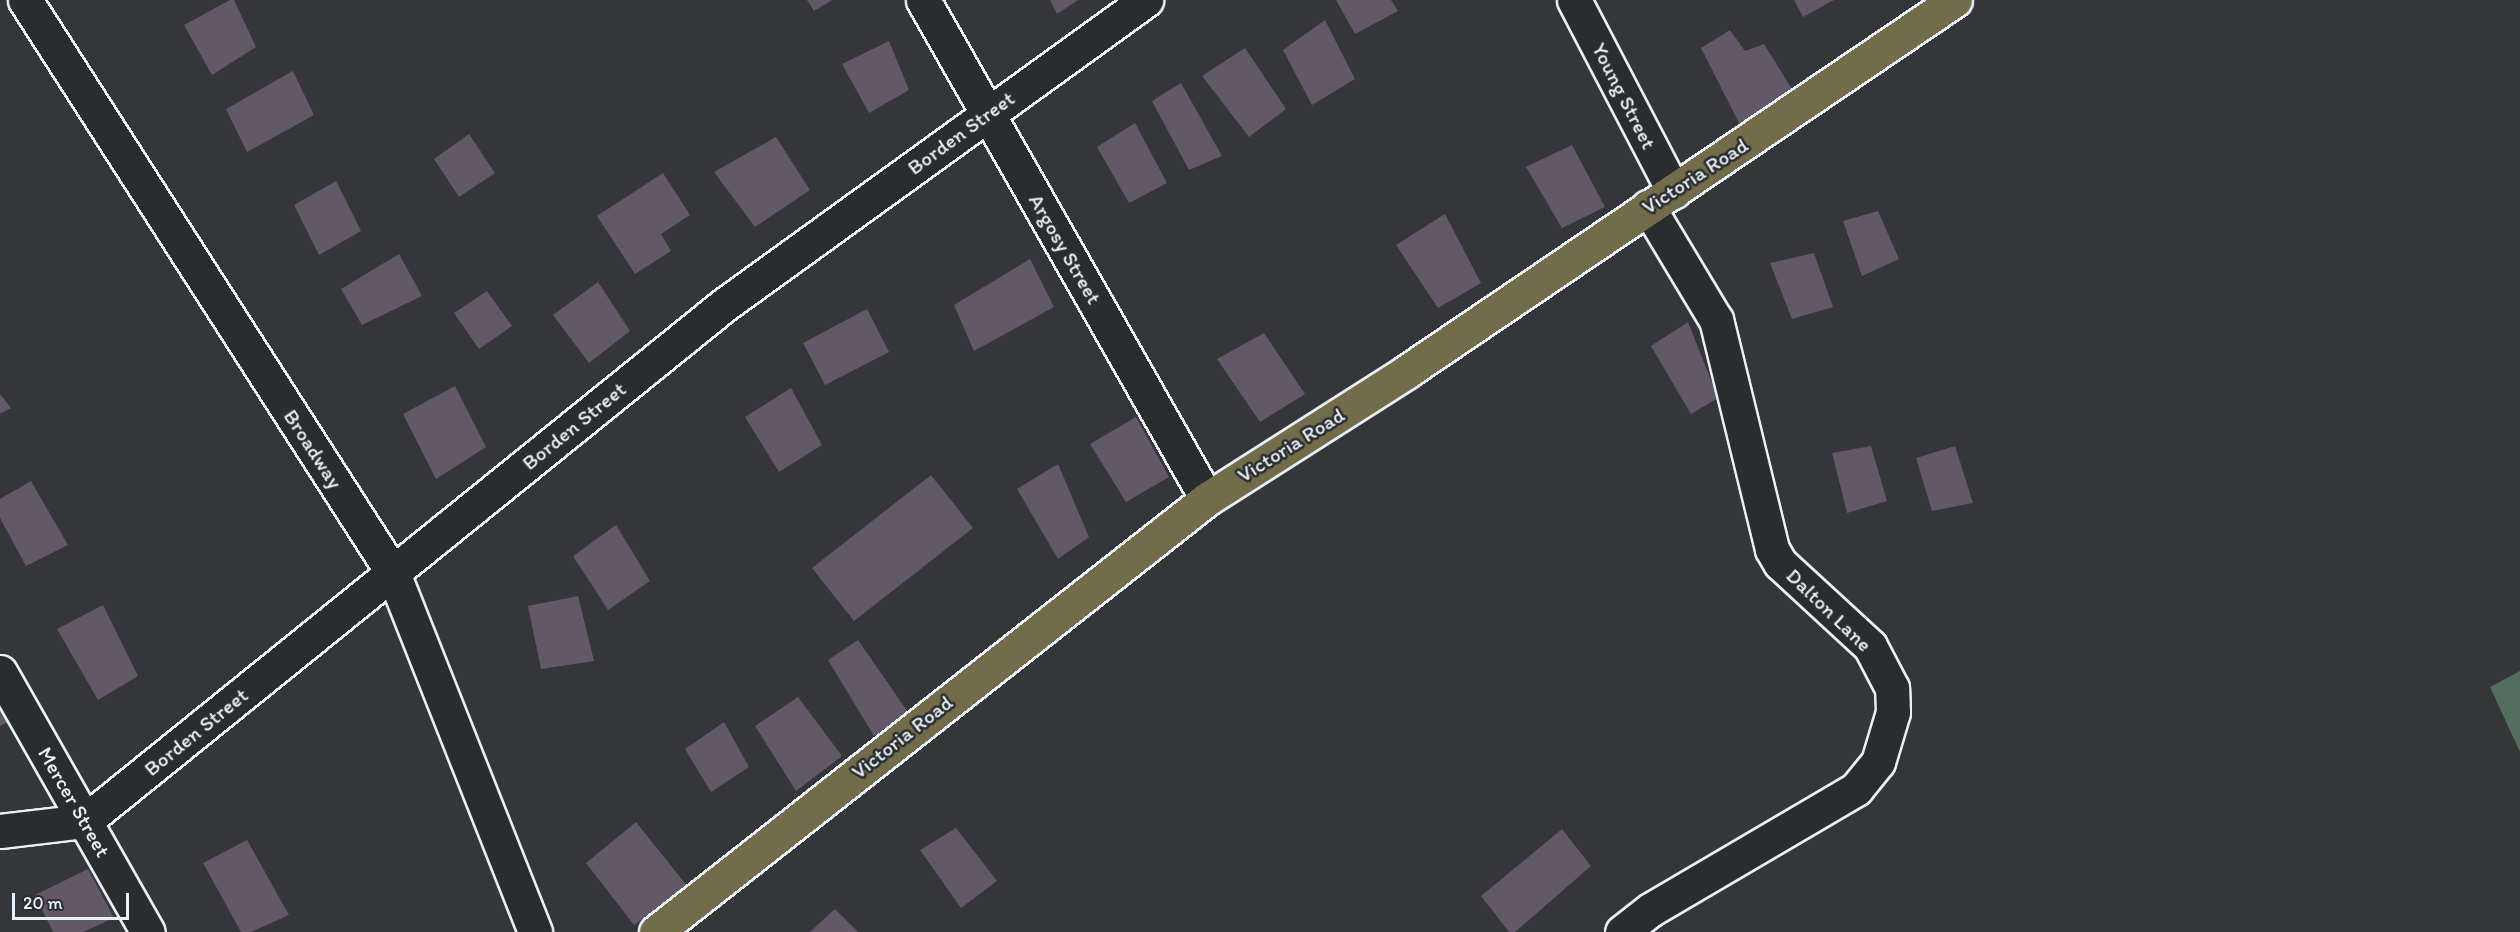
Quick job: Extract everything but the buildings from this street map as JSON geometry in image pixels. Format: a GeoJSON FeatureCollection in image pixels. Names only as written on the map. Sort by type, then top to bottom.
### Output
{"type":"FeatureCollection","features":[{"type":"Feature","properties":{"kind":"main road","name":"Victoria Road"},"geometry":{"type":"LineString","coordinates":[[657,932],[1207,499],[1406,372],[1955,0]]}},
{"type":"Feature","properties":{"kind":"street","name":"Broadway"},"geometry":{"type":"LineString","coordinates":[[25,0],[393,573],[535,932]]}},
{"type":"Feature","properties":{"kind":"street","name":"Argosy Street"},"geometry":{"type":"LineString","coordinates":[[923,0],[1207,499]]}},
{"type":"Feature","properties":{"kind":"street","name":"Borden Street"},"geometry":{"type":"LineString","coordinates":[[86,821],[724,304],[1146,0]]}},
{"type":"Feature","properties":{"kind":"street","name":"Young Street"},"geometry":{"type":"LineString","coordinates":[[1574,0],[1661,199]]}},
{"type":"Feature","properties":{"kind":"street","name":"Dalton Lane"},"geometry":{"type":"LineString","coordinates":[[1622,932],[1659,904],[1856,789],[1878,762],[1893,712],[1892,688],[1870,646],[1780,563],[1772,549],[1716,320],[1661,199]]}},
{"type":"Feature","properties":{"kind":"street","name":"Mercer Street"},"geometry":{"type":"LineString","coordinates":[[0,672],[148,932]]}},
{"type":"Feature","properties":{"kind":"street"},"geometry":{"type":"LineString","coordinates":[[0,831],[86,821]]}},
{"type":"Feature","properties":{"kind":"green space"},"geometry":{"type":"Polygon","coordinates":[[[2520,671],[2520,752],[2490,687],[2520,671]]]}}]}
